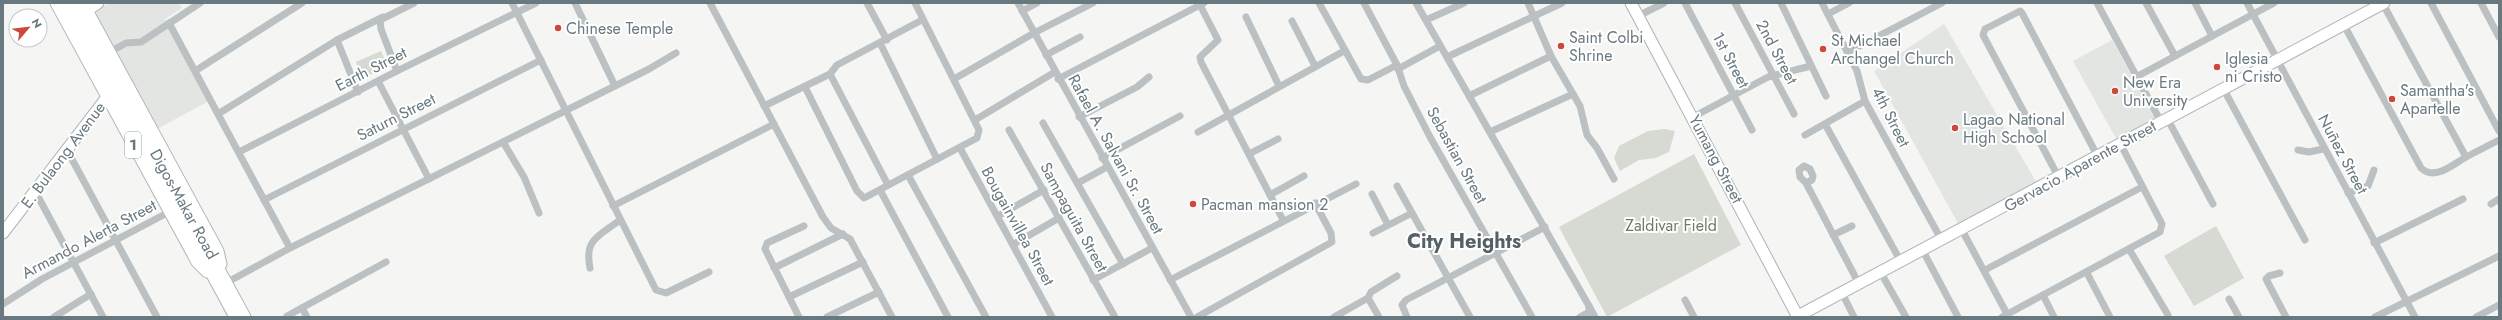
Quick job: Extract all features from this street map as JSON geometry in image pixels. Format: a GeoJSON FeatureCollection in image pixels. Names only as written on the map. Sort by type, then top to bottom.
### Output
{"type":"FeatureCollection","features":[{"type":"Feature","properties":{"kind":"main road","name":"Digos-Makar Road"},"geometry":{"type":"LineString","coordinates":[[56,3],[197,262],[222,283]]}},
{"type":"Feature","properties":{"kind":"main road","name":"Digos-Makar Road"},"geometry":{"type":"LineString","coordinates":[[65,3],[222,283],[245,317]]}},
{"type":"Feature","properties":{"kind":"main road","name":"Digos-Makar Road"},"geometry":{"type":"LineString","coordinates":[[74,3],[222,283],[235,317]]}},
{"type":"Feature","properties":{"kind":"main road"},"geometry":{"type":"LineString","coordinates":[[67,24],[85,7],[98,3]]}},
{"type":"Feature","properties":{"kind":"main road","name":"Yumang Street"},"geometry":{"type":"LineString","coordinates":[[1631,3],[1693,116],[1797,317]]}},
{"type":"Feature","properties":{"kind":"main road","name":"Gervacio Aparente Street"},"geometry":{"type":"LineString","coordinates":[[1797,317],[1942,241],[2121,145],[2223,88],[2384,3]]}},
{"type":"Feature","properties":{"kind":"main road","name":"Digos-Makar Road"},"geometry":{"type":"LineString","coordinates":[[85,7],[218,250],[222,283]]}},
{"type":"Feature","properties":{"kind":"main road","name":"E. Bulaong Avenue"},"geometry":{"type":"LineString","coordinates":[[3,233],[123,77]]}},
{"type":"Feature","properties":{"kind":"street"},"geometry":{"type":"LineString","coordinates":[[110,52],[126,43],[141,42],[200,3]]}},
{"type":"Feature","properties":{"kind":"street"},"geometry":{"type":"LineString","coordinates":[[195,71],[302,3]]}},
{"type":"Feature","properties":{"kind":"street"},"geometry":{"type":"LineString","coordinates":[[218,114],[337,40],[414,3]]}},
{"type":"Feature","properties":{"kind":"street"},"geometry":{"type":"LineString","coordinates":[[512,3],[620,220],[658,292],[666,293],[709,272]]}},
{"type":"Feature","properties":{"kind":"street","name":"Earth Street"},"geometry":{"type":"LineString","coordinates":[[239,152],[397,71],[536,3]]}},
{"type":"Feature","properties":{"kind":"street"},"geometry":{"type":"LineString","coordinates":[[574,3],[615,86]]}},
{"type":"Feature","properties":{"kind":"street"},"geometry":{"type":"LineString","coordinates":[[710,3],[827,223],[834,231],[843,234],[850,239],[892,317]]}},
{"type":"Feature","properties":{"kind":"street"},"geometry":{"type":"LineString","coordinates":[[867,3],[883,42],[937,159]]}},
{"type":"Feature","properties":{"kind":"street"},"geometry":{"type":"LineString","coordinates":[[805,87],[860,196],[868,197],[960,148],[979,136],[980,132],[975,120],[922,20],[915,3]]}},
{"type":"Feature","properties":{"kind":"street","name":"Rafael A. Salvani Sr. Street"},"geometry":{"type":"LineString","coordinates":[[1018,3],[1058,79],[1191,317]]}},
{"type":"Feature","properties":{"kind":"street"},"geometry":{"type":"LineString","coordinates":[[1022,11],[1037,3]]}},
{"type":"Feature","properties":{"kind":"street"},"geometry":{"type":"LineString","coordinates":[[954,79],[1034,33],[1093,3]]}},
{"type":"Feature","properties":{"kind":"street"},"geometry":{"type":"LineString","coordinates":[[1319,3],[1344,51],[1363,80],[1368,80],[1398,67],[1440,46]]}},
{"type":"Feature","properties":{"kind":"street","name":"Sebastian Street"},"geometry":{"type":"LineString","coordinates":[[1364,3],[1398,67],[1404,86],[1430,137],[1532,317]]}},
{"type":"Feature","properties":{"kind":"street"},"geometry":{"type":"LineString","coordinates":[[1416,3],[1595,317]]}},
{"type":"Feature","properties":{"kind":"street"},"geometry":{"type":"LineString","coordinates":[[1426,20],[1464,3]]}},
{"type":"Feature","properties":{"kind":"street"},"geometry":{"type":"LineString","coordinates":[[1528,3],[1551,56],[1582,111],[1587,135],[1597,148],[1614,179]]}},
{"type":"Feature","properties":{"kind":"street"},"geometry":{"type":"LineString","coordinates":[[1447,57],[1562,3]]}},
{"type":"Feature","properties":{"kind":"street"},"geometry":{"type":"LineString","coordinates":[[1638,16],[1664,3]]}},
{"type":"Feature","properties":{"kind":"street","name":"1st Street"},"geometry":{"type":"LineString","coordinates":[[1685,3],[1752,130]]}},
{"type":"Feature","properties":{"kind":"street","name":"2nd Street"},"geometry":{"type":"LineString","coordinates":[[1735,3],[1794,114]]}},
{"type":"Feature","properties":{"kind":"street"},"geometry":{"type":"LineString","coordinates":[[1781,3],[1826,96]]}},
{"type":"Feature","properties":{"kind":"street","name":"4th Street"},"geometry":{"type":"LineString","coordinates":[[1822,3],[1848,52],[1858,75],[1865,101],[1942,241]]}},
{"type":"Feature","properties":{"kind":"street"},"geometry":{"type":"LineString","coordinates":[[1828,14],[1849,3]]}},
{"type":"Feature","properties":{"kind":"street"},"geometry":{"type":"LineString","coordinates":[[1848,52],[1942,3]]}},
{"type":"Feature","properties":{"kind":"street"},"geometry":{"type":"LineString","coordinates":[[2097,3],[2136,76],[2164,120],[2213,204]]}},
{"type":"Feature","properties":{"kind":"street"},"geometry":{"type":"LineString","coordinates":[[2146,3],[2175,56]]}},
{"type":"Feature","properties":{"kind":"street"},"geometry":{"type":"LineString","coordinates":[[2195,3],[2212,36]]}},
{"type":"Feature","properties":{"kind":"street","name":"Nuñez Street"},"geometry":{"type":"LineString","coordinates":[[2247,3],[2323,149],[2415,317]]}},
{"type":"Feature","properties":{"kind":"street"},"geometry":{"type":"LineString","coordinates":[[2136,76],[2274,3]]}},
{"type":"Feature","properties":{"kind":"street"},"geometry":{"type":"LineString","coordinates":[[2384,3],[2466,157]]}},
{"type":"Feature","properties":{"kind":"street"},"geometry":{"type":"LineString","coordinates":[[2431,3],[2499,131]]}},
{"type":"Feature","properties":{"kind":"street"},"geometry":{"type":"LineString","coordinates":[[2481,3],[2499,37]]}},
{"type":"Feature","properties":{"kind":"street"},"geometry":{"type":"LineString","coordinates":[[1058,79],[1202,4],[1218,40],[1200,60],[1283,220]]}},
{"type":"Feature","properties":{"kind":"street"},"geometry":{"type":"LineString","coordinates":[[2059,178],[1983,35],[1985,29],[2020,11],[2022,13],[2098,157]]}},
{"type":"Feature","properties":{"kind":"street"},"geometry":{"type":"LineString","coordinates":[[383,17],[380,20],[381,29],[397,71]]}},
{"type":"Feature","properties":{"kind":"street"},"geometry":{"type":"LineString","coordinates":[[1246,18],[1279,86]]}},
{"type":"Feature","properties":{"kind":"street"},"geometry":{"type":"LineString","coordinates":[[764,106],[830,74],[837,65],[922,20]]}},
{"type":"Feature","properties":{"kind":"street"},"geometry":{"type":"LineString","coordinates":[[1292,21],[1315,66]]}},
{"type":"Feature","properties":{"kind":"street"},"geometry":{"type":"LineString","coordinates":[[169,23],[290,248]]}},
{"type":"Feature","properties":{"kind":"street"},"geometry":{"type":"LineString","coordinates":[[2344,25],[2421,168],[2428,174],[2435,174],[2499,140]]}},
{"type":"Feature","properties":{"kind":"street"},"geometry":{"type":"LineString","coordinates":[[1046,55],[1080,37]]}},
{"type":"Feature","properties":{"kind":"street"},"geometry":{"type":"LineString","coordinates":[[337,40],[358,92]]}},
{"type":"Feature","properties":{"kind":"street"},"geometry":{"type":"LineString","coordinates":[[1198,132],[1344,51]]}},
{"type":"Feature","properties":{"kind":"street"},"geometry":{"type":"LineString","coordinates":[[222,283],[615,86],[676,53]]}},
{"type":"Feature","properties":{"kind":"street"},"geometry":{"type":"LineString","coordinates":[[1470,96],[1551,56]]}},
{"type":"Feature","properties":{"kind":"street","name":"Saturn Street"},"geometry":{"type":"LineString","coordinates":[[264,200],[541,60]]}},
{"type":"Feature","properties":{"kind":"street"},"geometry":{"type":"LineString","coordinates":[[1693,116],[1773,75],[1811,66]]}},
{"type":"Feature","properties":{"kind":"street"},"geometry":{"type":"LineString","coordinates":[[975,120],[1055,72]]}},
{"type":"Feature","properties":{"kind":"street"},"geometry":{"type":"LineString","coordinates":[[830,74],[888,186]]}},
{"type":"Feature","properties":{"kind":"street"},"geometry":{"type":"LineString","coordinates":[[1079,117],[1137,86],[1149,77]]}},
{"type":"Feature","properties":{"kind":"street"},"geometry":{"type":"LineString","coordinates":[[378,82],[429,179]]}},
{"type":"Feature","properties":{"kind":"street"},"geometry":{"type":"LineString","coordinates":[[2223,88],[2305,240]]}},
{"type":"Feature","properties":{"kind":"street"},"geometry":{"type":"LineString","coordinates":[[1490,132],[1573,94]]}},
{"type":"Feature","properties":{"kind":"street"},"geometry":{"type":"LineString","coordinates":[[1805,135],[1865,101]]}},
{"type":"Feature","properties":{"kind":"street"},"geometry":{"type":"LineString","coordinates":[[1102,158],[1180,116]]}},
{"type":"Feature","properties":{"kind":"street"},"geometry":{"type":"LineString","coordinates":[[1043,123],[1078,183],[1122,264]]}},
{"type":"Feature","properties":{"kind":"street"},"geometry":{"type":"LineString","coordinates":[[613,206],[774,124]]}},
{"type":"Feature","properties":{"kind":"street"},"geometry":{"type":"LineString","coordinates":[[1825,124],[1901,262]]}},
{"type":"Feature","properties":{"kind":"street","name":"Sampaguita Street"},"geometry":{"type":"LineString","coordinates":[[1010,130],[1115,317]]}},
{"type":"Feature","properties":{"kind":"street"},"geometry":{"type":"LineString","coordinates":[[1249,154],[1278,139]]}},
{"type":"Feature","properties":{"kind":"street"},"geometry":{"type":"LineString","coordinates":[[503,142],[524,177],[539,213]]}},
{"type":"Feature","properties":{"kind":"street"},"geometry":{"type":"LineString","coordinates":[[1962,230],[1985,270],[2005,316],[2160,232],[2162,227],[2121,145]]}},
{"type":"Feature","properties":{"kind":"street","name":"Bougainvillea Street"},"geometry":{"type":"LineString","coordinates":[[960,148],[1014,244],[1052,317]]}},
{"type":"Feature","properties":{"kind":"street"},"geometry":{"type":"LineString","coordinates":[[2298,150],[2309,152],[2323,149]]}},
{"type":"Feature","properties":{"kind":"street"},"geometry":{"type":"LineString","coordinates":[[67,150],[158,317]]}},
{"type":"Feature","properties":{"kind":"street"},"geometry":{"type":"LineString","coordinates":[[1078,183],[1107,167]]}},
{"type":"Feature","properties":{"kind":"street"},"geometry":{"type":"LineString","coordinates":[[2348,193],[2368,186],[2374,170]]}},
{"type":"Feature","properties":{"kind":"street"},"geometry":{"type":"LineString","coordinates":[[908,175],[986,317]]}},
{"type":"Feature","properties":{"kind":"street"},"geometry":{"type":"LineString","coordinates":[[1270,195],[1304,176]]}},
{"type":"Feature","properties":{"kind":"street"},"geometry":{"type":"LineString","coordinates":[[1806,183],[1859,284]]}},
{"type":"Feature","properties":{"kind":"street"},"geometry":{"type":"LineString","coordinates":[[1170,280],[1315,203],[1356,184]]}},
{"type":"Feature","properties":{"kind":"street"},"geometry":{"type":"LineString","coordinates":[[1397,186],[1470,317]]}},
{"type":"Feature","properties":{"kind":"street"},"geometry":{"type":"LineString","coordinates":[[1985,270],[2142,187]]}},
{"type":"Feature","properties":{"kind":"street"},"geometry":{"type":"LineString","coordinates":[[880,190],[948,317]]}},
{"type":"Feature","properties":{"kind":"street"},"geometry":{"type":"LineString","coordinates":[[998,216],[1044,190]]}},
{"type":"Feature","properties":{"kind":"street"},"geometry":{"type":"LineString","coordinates":[[35,191],[103,317]]}},
{"type":"Feature","properties":{"kind":"street"},"geometry":{"type":"LineString","coordinates":[[1372,194],[1388,225]]}},
{"type":"Feature","properties":{"kind":"street"},"geometry":{"type":"LineString","coordinates":[[2374,243],[2463,199]]}},
{"type":"Feature","properties":{"kind":"street"},"geometry":{"type":"LineString","coordinates":[[2491,204],[2499,199]]}},
{"type":"Feature","properties":{"kind":"street"},"geometry":{"type":"LineString","coordinates":[[1197,317],[1332,242],[1333,238],[1315,203]]}},
{"type":"Feature","properties":{"kind":"street","name":"Armando Alerta Street"},"geometry":{"type":"LineString","coordinates":[[3,304],[42,278],[169,212]]}},
{"type":"Feature","properties":{"kind":"street"},"geometry":{"type":"LineString","coordinates":[[1373,233],[1412,213]]}},
{"type":"Feature","properties":{"kind":"street"},"geometry":{"type":"LineString","coordinates":[[1014,244],[1059,218]]}},
{"type":"Feature","properties":{"kind":"street"},"geometry":{"type":"LineString","coordinates":[[590,268],[587,254],[591,242],[620,220]]}},
{"type":"Feature","properties":{"kind":"street"},"geometry":{"type":"LineString","coordinates":[[799,317],[765,249],[767,243],[804,226]]}},
{"type":"Feature","properties":{"kind":"street"},"geometry":{"type":"LineString","coordinates":[[1833,235],[1852,226]]}},
{"type":"Feature","properties":{"kind":"street"},"geometry":{"type":"LineString","coordinates":[[1408,317],[1403,309],[1403,302],[1545,227]]}},
{"type":"Feature","properties":{"kind":"street"},"geometry":{"type":"LineString","coordinates":[[774,268],[843,234]]}},
{"type":"Feature","properties":{"kind":"street"},"geometry":{"type":"LineString","coordinates":[[1093,280],[1152,248]]}},
{"type":"Feature","properties":{"kind":"street"},"geometry":{"type":"LineString","coordinates":[[2128,249],[2168,315]]}},
{"type":"Feature","properties":{"kind":"street"},"geometry":{"type":"LineString","coordinates":[[1923,251],[1958,317]]}},
{"type":"Feature","properties":{"kind":"street"},"geometry":{"type":"LineString","coordinates":[[2375,317],[2499,256]]}},
{"type":"Feature","properties":{"kind":"street"},"geometry":{"type":"LineString","coordinates":[[287,316],[386,262]]}},
{"type":"Feature","properties":{"kind":"street"},"geometry":{"type":"LineString","coordinates":[[789,297],[863,262]]}},
{"type":"Feature","properties":{"kind":"street"},"geometry":{"type":"LineString","coordinates":[[2087,272],[2110,317]]}},
{"type":"Feature","properties":{"kind":"street"},"geometry":{"type":"LineString","coordinates":[[1881,273],[1906,317]]}},
{"type":"Feature","properties":{"kind":"street"},"geometry":{"type":"LineString","coordinates":[[2280,273],[2269,276],[2266,279],[2286,317]]}},
{"type":"Feature","properties":{"kind":"street"},"geometry":{"type":"LineString","coordinates":[[1334,317],[1368,298],[1372,292],[1397,276]]}},
{"type":"Feature","properties":{"kind":"street"},"geometry":{"type":"LineString","coordinates":[[827,317],[879,292]]}},
{"type":"Feature","properties":{"kind":"street"},"geometry":{"type":"LineString","coordinates":[[1842,293],[1854,317]]}},
{"type":"Feature","properties":{"kind":"street"},"geometry":{"type":"LineString","coordinates":[[54,317],[91,294]]}},
{"type":"Feature","properties":{"kind":"street"},"geometry":{"type":"LineString","coordinates":[[2043,295],[2054,317]]}},
{"type":"Feature","properties":{"kind":"street"},"geometry":{"type":"LineString","coordinates":[[1368,298],[1379,317]]}},
{"type":"Feature","properties":{"kind":"street"},"geometry":{"type":"LineString","coordinates":[[2229,299],[2239,317]]}},
{"type":"Feature","properties":{"kind":"street"},"geometry":{"type":"LineString","coordinates":[[1685,300],[1694,317]]}},
{"type":"Feature","properties":{"kind":"street"},"geometry":{"type":"LineString","coordinates":[[2480,316],[2499,305]]}},
{"type":"Feature","properties":{"kind":"street"},"geometry":{"type":"LineString","coordinates":[[1580,317],[1589,312],[1589,306]]}},
{"type":"Feature","properties":{"kind":"street"},"geometry":{"type":"LineString","coordinates":[[302,308],[307,317]]}},
{"type":"Feature","properties":{"kind":"shaded area"},"geometry":{"type":"Polygon","coordinates":[[[109,3],[178,3],[182,8],[165,19],[209,101],[157,129],[94,13],[109,3]]]}},
{"type":"Feature","properties":{"kind":"shaded area","name":"Lagao National High School"},"geometry":{"type":"Polygon","coordinates":[[[1944,24],[2038,185],[1960,227],[1874,71],[1944,24]]]}},
{"type":"Feature","properties":{"kind":"shaded area","name":"New Era University"},"geometry":{"type":"Polygon","coordinates":[[[2112,40],[2156,121],[2118,142],[2073,61],[2112,40]]]}},
{"type":"Feature","properties":{"kind":"green space"},"geometry":{"type":"Polygon","coordinates":[[[381,51],[388,67],[362,78],[356,62],[381,51]]]}},
{"type":"Feature","properties":{"kind":"green space"},"geometry":{"type":"Polygon","coordinates":[[[1664,129],[1675,131],[1669,152],[1656,158],[1639,160],[1620,171],[1614,158],[1619,146],[1648,131],[1664,129]]]}},
{"type":"Feature","properties":{"kind":"green space","name":"Zaldivar Field"},"geometry":{"type":"Polygon","coordinates":[[[1694,154],[1741,245],[1607,317],[1559,227],[1694,154]]]}},
{"type":"Feature","properties":{"kind":"green space"},"geometry":{"type":"Polygon","coordinates":[[[2216,226],[2244,278],[2194,306],[2164,256],[2216,226]]]}},
{"type":"Feature","properties":{"kind":"place","name":"Chinese Temple"},"geometry":{"type":"Point","coordinates":[558,28]}},
{"type":"Feature","properties":{"kind":"place","name":"Saint Colbi Shrine"},"geometry":{"type":"Point","coordinates":[1561,46]}},
{"type":"Feature","properties":{"kind":"place","name":"St Michael Archangel Church"},"geometry":{"type":"Point","coordinates":[1823,49]}},
{"type":"Feature","properties":{"kind":"place","name":"Iglesia ni Cristo"},"geometry":{"type":"Point","coordinates":[2217,67]}},
{"type":"Feature","properties":{"kind":"place","name":"New Era University"},"geometry":{"type":"Point","coordinates":[2115,91]}},
{"type":"Feature","properties":{"kind":"place","name":"Samantha's Apartelle"},"geometry":{"type":"Point","coordinates":[2392,99]}},
{"type":"Feature","properties":{"kind":"place","name":"Lagao National High School"},"geometry":{"type":"Point","coordinates":[1955,128]}},
{"type":"Feature","properties":{"kind":"place","name":"Pacman mansion 2"},"geometry":{"type":"Point","coordinates":[1193,204]}},
{"type":"Feature","properties":{"kind":"district","name":"City Heights"},"geometry":{"type":"Point","coordinates":[1464,241]}}]}
